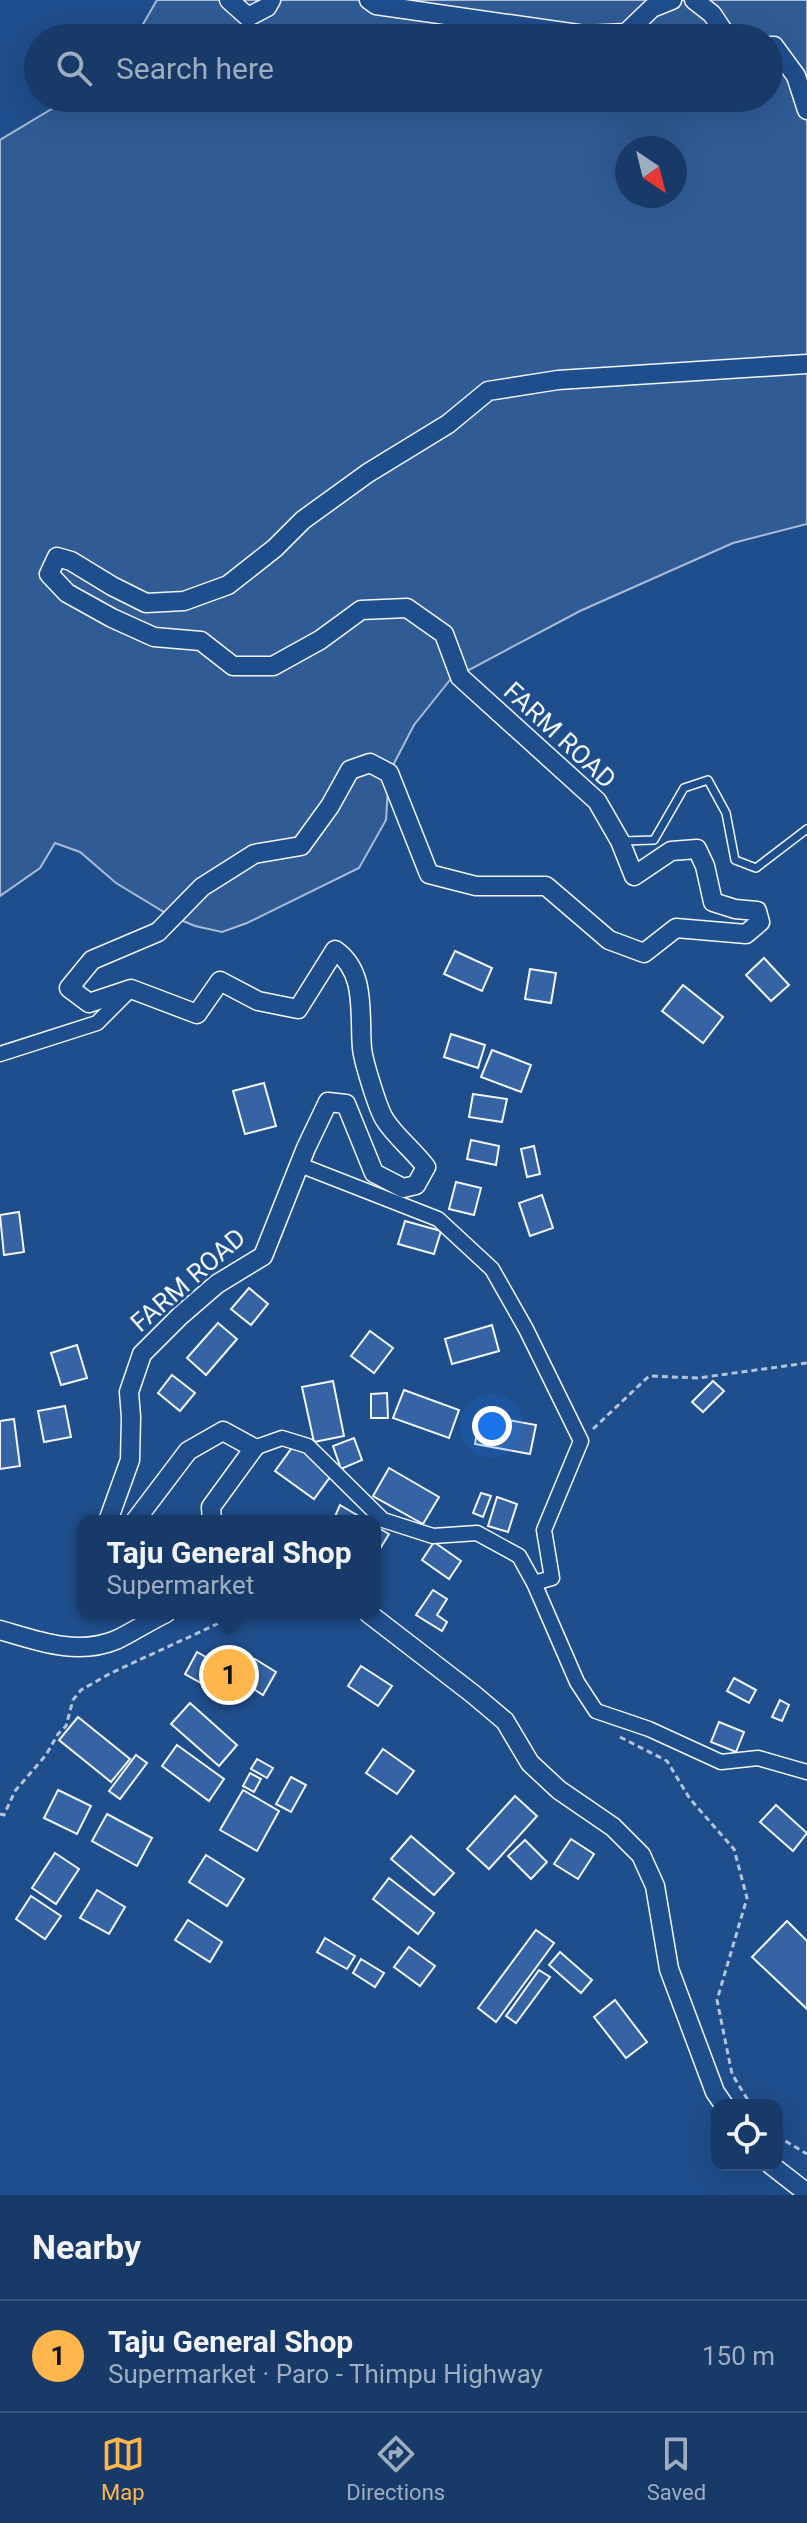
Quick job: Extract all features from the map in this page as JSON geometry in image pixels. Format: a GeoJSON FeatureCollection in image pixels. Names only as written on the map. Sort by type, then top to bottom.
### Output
{"type":"FeatureCollection","features":[{"type":"Feature","properties":{"kind":"street"},"geometry":{"type":"LineString","coordinates":[[229,0],[248,17],[267,7],[271,0]]}},
{"type":"Feature","properties":{"kind":"street"},"geometry":{"type":"LineString","coordinates":[[369,0],[376,5],[508,24]]}},
{"type":"Feature","properties":{"kind":"street"},"geometry":{"type":"LineString","coordinates":[[635,24],[652,8],[672,0]]}},
{"type":"Feature","properties":{"kind":"street"},"geometry":{"type":"LineString","coordinates":[[694,0],[712,14],[719,24]]}},
{"type":"Feature","properties":{"kind":"street"},"geometry":{"type":"LineString","coordinates":[[783,58],[796,76],[807,110]]}},
{"type":"Feature","properties":{"kind":"street","name":"FARM ROAD"},"geometry":{"type":"LineString","coordinates":[[110,1515],[130,1460],[129,1392],[142,1354],[217,1284],[263,1256],[328,1102],[346,1104],[374,1173],[403,1188],[416,1185],[426,1167],[384,1120],[362,1052],[361,994],[346,958],[335,950],[298,1009],[258,1001],[220,981],[197,1014],[131,989],[89,1003],[69,988],[92,960],[158,932],[202,887],[254,854],[301,846],[330,806],[350,770],[370,763],[389,773],[429,874],[476,886],[546,886],[609,940],[644,953],[676,928],[746,934],[760,922],[757,911],[735,909],[713,902],[705,866],[697,849],[671,851],[634,876],[620,841],[597,801],[460,677],[444,634],[407,608],[361,610],[320,640],[273,666],[233,666],[201,641],[154,637],[67,593],[49,574],[57,557],[71,561],[146,603],[184,601],[228,585],[275,548],[303,520],[368,473],[448,424],[488,391],[558,380],[807,364]]}},
{"type":"Feature","properties":{"kind":"street"},"geometry":{"type":"LineString","coordinates":[[0,1054],[97,1023],[131,989]]}},
{"type":"Feature","properties":{"kind":"street"},"geometry":{"type":"LineString","coordinates":[[300,1165],[438,1219],[492,1269],[526,1329],[581,1441],[544,1530],[552,1578],[534,1583]]}},
{"type":"Feature","properties":{"kind":"street"},"geometry":{"type":"LineString","coordinates":[[140,1515],[188,1451],[223,1431],[254,1448]]}},
{"type":"Feature","properties":{"kind":"street"},"geometry":{"type":"LineString","coordinates":[[212,1515],[211,1507],[254,1448],[282,1438],[308,1446],[378,1515]]}},
{"type":"Feature","properties":{"kind":"street"},"geometry":{"type":"LineString","coordinates":[[381,1518],[433,1536],[477,1533],[519,1556],[577,1682],[596,1711],[649,1729],[721,1762],[758,1758],[807,1772]]}},
{"type":"Feature","properties":{"kind":"street"},"geometry":{"type":"LineString","coordinates":[[0,1630],[61,1647],[84,1647],[114,1641],[155,1619]]}},
{"type":"Feature","properties":{"kind":"street"},"geometry":{"type":"LineString","coordinates":[[376,1619],[505,1721],[530,1763],[559,1790],[613,1827],[641,1855],[655,1886],[669,1969],[720,2099]]}},
{"type":"Feature","properties":{"kind":"street"},"geometry":{"type":"LineString","coordinates":[[779,2171],[807,2193]]}},
{"type":"Feature","properties":{"kind":"lane"},"geometry":{"type":"LineString","coordinates":[[620,841],[654,840],[684,788],[708,780],[726,813],[735,860],[756,868],[807,829]]}},
{"type":"Feature","properties":{"kind":"path"},"geometry":{"type":"LineString","coordinates":[[581,1441],[649,1376],[698,1378],[807,1363]]}},
{"type":"Feature","properties":{"kind":"path"},"geometry":{"type":"LineString","coordinates":[[0,1814],[4,1815],[15,1791],[66,1726],[73,1700],[81,1690],[228,1619]]}},
{"type":"Feature","properties":{"kind":"path"},"geometry":{"type":"LineString","coordinates":[[611,1732],[667,1761],[690,1799],[734,1849],[747,1898],[717,2000],[732,2074],[747,2099]]}},
{"type":"Feature","properties":{"kind":"path"},"geometry":{"type":"LineString","coordinates":[[783,2140],[807,2154]]}},
{"type":"Feature","properties":{"kind":"shaded area"},"geometry":{"type":"Polygon","coordinates":[[[157,0],[807,0],[807,524],[733,543],[580,611],[450,680],[414,725],[389,773],[386,820],[359,868],[247,923],[222,932],[195,926],[169,915],[116,883],[80,852],[55,843],[40,868],[0,896],[0,140],[47,112],[783,112],[783,24],[143,24],[157,0]]]}},
{"type":"Feature","properties":{"kind":"building"},"geometry":{"type":"Polygon","coordinates":[[[455,951],[492,968],[482,991],[444,974],[455,951]]]}},
{"type":"Feature","properties":{"kind":"building"},"geometry":{"type":"Polygon","coordinates":[[[764,958],[789,985],[771,1001],[746,975],[764,958]]]}},
{"type":"Feature","properties":{"kind":"building"},"geometry":{"type":"Polygon","coordinates":[[[530,969],[556,973],[551,1003],[525,999],[530,969]]]}},
{"type":"Feature","properties":{"kind":"building"},"geometry":{"type":"Polygon","coordinates":[[[683,985],[723,1017],[703,1043],[662,1011],[683,985]]]}},
{"type":"Feature","properties":{"kind":"building"},"geometry":{"type":"Polygon","coordinates":[[[451,1034],[485,1045],[478,1068],[444,1057],[451,1034]]]}},
{"type":"Feature","properties":{"kind":"building"},"geometry":{"type":"Polygon","coordinates":[[[492,1050],[531,1065],[521,1092],[481,1077],[492,1050]]]}},
{"type":"Feature","properties":{"kind":"building"},"geometry":{"type":"Polygon","coordinates":[[[264,1083],[276,1126],[245,1134],[233,1091],[264,1083]]]}},
{"type":"Feature","properties":{"kind":"building"},"geometry":{"type":"Polygon","coordinates":[[[473,1094],[507,1099],[502,1122],[469,1117],[473,1094]]]}},
{"type":"Feature","properties":{"kind":"building"},"geometry":{"type":"Polygon","coordinates":[[[471,1140],[499,1146],[496,1165],[467,1159],[471,1140]]]}},
{"type":"Feature","properties":{"kind":"building"},"geometry":{"type":"Polygon","coordinates":[[[534,1146],[540,1174],[527,1177],[521,1149],[534,1146]]]}},
{"type":"Feature","properties":{"kind":"building"},"geometry":{"type":"Polygon","coordinates":[[[456,1182],[481,1188],[474,1215],[449,1209],[456,1182]]]}},
{"type":"Feature","properties":{"kind":"building"},"geometry":{"type":"Polygon","coordinates":[[[542,1195],[553,1228],[530,1236],[519,1203],[542,1195]]]}},
{"type":"Feature","properties":{"kind":"building"},"geometry":{"type":"Polygon","coordinates":[[[19,1212],[24,1252],[4,1255],[0,1215],[19,1212]]]}},
{"type":"Feature","properties":{"kind":"building"},"geometry":{"type":"Polygon","coordinates":[[[405,1221],[441,1231],[434,1254],[398,1244],[405,1221]]]}},
{"type":"Feature","properties":{"kind":"building"},"geometry":{"type":"Polygon","coordinates":[[[249,1288],[268,1304],[251,1325],[231,1309],[249,1288]]]}},
{"type":"Feature","properties":{"kind":"building"},"geometry":{"type":"Polygon","coordinates":[[[218,1323],[237,1339],[206,1375],[187,1358],[218,1323]]]}},
{"type":"Feature","properties":{"kind":"building"},"geometry":{"type":"Polygon","coordinates":[[[492,1325],[499,1351],[452,1364],[445,1339],[492,1325]]]}},
{"type":"Feature","properties":{"kind":"building"},"geometry":{"type":"Polygon","coordinates":[[[370,1331],[393,1348],[374,1373],[351,1356],[370,1331]]]}},
{"type":"Feature","properties":{"kind":"building"},"geometry":{"type":"Polygon","coordinates":[[[77,1345],[87,1378],[61,1385],[51,1353],[77,1345]]]}},
{"type":"Feature","properties":{"kind":"building"},"geometry":{"type":"Polygon","coordinates":[[[172,1375],[195,1393],[180,1411],[158,1393],[172,1375]]]}},
{"type":"Feature","properties":{"kind":"building"},"geometry":{"type":"Polygon","coordinates":[[[333,1381],[344,1436],[314,1442],[302,1387],[333,1381]]]}},
{"type":"Feature","properties":{"kind":"building"},"geometry":{"type":"Polygon","coordinates":[[[713,1381],[724,1391],[703,1412],[692,1402],[713,1381]]]}},
{"type":"Feature","properties":{"kind":"building"},"geometry":{"type":"Polygon","coordinates":[[[404,1390],[459,1410],[449,1438],[393,1418],[404,1390]]]}},
{"type":"Feature","properties":{"kind":"building"},"geometry":{"type":"Polygon","coordinates":[[[387,1393],[388,1418],[371,1418],[371,1394],[387,1393]]]}},
{"type":"Feature","properties":{"kind":"building"},"geometry":{"type":"Polygon","coordinates":[[[65,1406],[71,1437],[44,1442],[38,1411],[65,1406]]]}},
{"type":"Feature","properties":{"kind":"building"},"geometry":{"type":"Polygon","coordinates":[[[480,1415],[536,1425],[530,1454],[475,1444],[480,1415]]]}},
{"type":"Feature","properties":{"kind":"building"},"geometry":{"type":"Polygon","coordinates":[[[14,1419],[20,1466],[0,1469],[0,1421],[14,1419]]]}},
{"type":"Feature","properties":{"kind":"building"},"geometry":{"type":"Polygon","coordinates":[[[354,1438],[362,1460],[341,1469],[333,1446],[354,1438]]]}},
{"type":"Feature","properties":{"kind":"building"},"geometry":{"type":"Polygon","coordinates":[[[294,1445],[333,1473],[314,1499],[275,1471],[294,1445]]]}},
{"type":"Feature","properties":{"kind":"building"},"geometry":{"type":"Polygon","coordinates":[[[389,1468],[439,1497],[423,1524],[373,1496],[389,1468]]]}},
{"type":"Feature","properties":{"kind":"building"},"geometry":{"type":"Polygon","coordinates":[[[481,1493],[491,1496],[483,1517],[473,1513],[481,1493]]]}},
{"type":"Feature","properties":{"kind":"building"},"geometry":{"type":"Polygon","coordinates":[[[497,1497],[517,1504],[508,1532],[488,1526],[497,1497]]]}},
{"type":"Feature","properties":{"kind":"building"},"geometry":{"type":"Polygon","coordinates":[[[340,1505],[357,1515],[336,1515],[340,1505]]]}},
{"type":"Feature","properties":{"kind":"building"},"geometry":{"type":"Polygon","coordinates":[[[381,1529],[389,1534],[381,1547],[381,1529]]]}},
{"type":"Feature","properties":{"kind":"building"},"geometry":{"type":"Polygon","coordinates":[[[434,1542],[461,1561],[449,1579],[422,1560],[434,1542]]]}},
{"type":"Feature","properties":{"kind":"building"},"geometry":{"type":"Polygon","coordinates":[[[433,1590],[447,1599],[437,1615],[447,1622],[442,1631],[416,1615],[433,1590]]]}},
{"type":"Feature","properties":{"kind":"building"},"geometry":{"type":"Polygon","coordinates":[[[197,1652],[236,1674],[224,1696],[185,1674],[197,1652]]]}},
{"type":"Feature","properties":{"kind":"building"},"geometry":{"type":"Polygon","coordinates":[[[255,1659],[276,1672],[263,1695],[241,1681],[255,1659]]]}},
{"type":"Feature","properties":{"kind":"building"},"geometry":{"type":"Polygon","coordinates":[[[361,1666],[392,1686],[378,1706],[348,1686],[361,1666]]]}},
{"type":"Feature","properties":{"kind":"building"},"geometry":{"type":"Polygon","coordinates":[[[734,1678],[756,1690],[749,1703],[727,1691],[734,1678]]]}},
{"type":"Feature","properties":{"kind":"building"},"geometry":{"type":"Polygon","coordinates":[[[780,1700],[789,1705],[782,1721],[772,1717],[780,1700]]]}},
{"type":"Feature","properties":{"kind":"building"},"geometry":{"type":"Polygon","coordinates":[[[190,1703],[237,1745],[219,1766],[171,1724],[190,1703]]]}},
{"type":"Feature","properties":{"kind":"building"},"geometry":{"type":"Polygon","coordinates":[[[78,1717],[130,1759],[111,1782],[59,1740],[78,1717]]]}},
{"type":"Feature","properties":{"kind":"building"},"geometry":{"type":"Polygon","coordinates":[[[719,1722],[744,1732],[736,1752],[711,1742],[719,1722]]]}},
{"type":"Feature","properties":{"kind":"building"},"geometry":{"type":"Polygon","coordinates":[[[177,1745],[224,1779],[209,1801],[162,1766],[177,1745]]]}},
{"type":"Feature","properties":{"kind":"building"},"geometry":{"type":"Polygon","coordinates":[[[383,1749],[414,1771],[397,1794],[366,1773],[383,1749]]]}},
{"type":"Feature","properties":{"kind":"building"},"geometry":{"type":"Polygon","coordinates":[[[136,1755],[147,1763],[120,1799],[109,1791],[136,1755]]]}},
{"type":"Feature","properties":{"kind":"building"},"geometry":{"type":"Polygon","coordinates":[[[257,1759],[273,1768],[267,1778],[251,1769],[257,1759]]]}},
{"type":"Feature","properties":{"kind":"building"},"geometry":{"type":"Polygon","coordinates":[[[250,1773],[261,1779],[254,1792],[243,1786],[250,1773]]]}},
{"type":"Feature","properties":{"kind":"building"},"geometry":{"type":"Polygon","coordinates":[[[291,1777],[306,1785],[291,1812],[276,1804],[291,1777]]]}},
{"type":"Feature","properties":{"kind":"building"},"geometry":{"type":"Polygon","coordinates":[[[58,1790],[91,1806],[77,1834],[44,1818],[58,1790]]]}},
{"type":"Feature","properties":{"kind":"building"},"geometry":{"type":"Polygon","coordinates":[[[243,1790],[279,1811],[257,1851],[220,1830],[243,1790]]]}},
{"type":"Feature","properties":{"kind":"building"},"geometry":{"type":"Polygon","coordinates":[[[515,1796],[537,1816],[489,1869],[467,1849],[515,1796]]]}},
{"type":"Feature","properties":{"kind":"building"},"geometry":{"type":"Polygon","coordinates":[[[776,1805],[807,1833],[793,1851],[760,1822],[776,1805]]]}},
{"type":"Feature","properties":{"kind":"building"},"geometry":{"type":"Polygon","coordinates":[[[107,1814],[152,1838],[137,1866],[92,1841],[107,1814]]]}},
{"type":"Feature","properties":{"kind":"building"},"geometry":{"type":"Polygon","coordinates":[[[411,1836],[454,1873],[434,1895],[391,1859],[411,1836]]]}},
{"type":"Feature","properties":{"kind":"building"},"geometry":{"type":"Polygon","coordinates":[[[571,1839],[594,1854],[578,1879],[554,1864],[571,1839]]]}},
{"type":"Feature","properties":{"kind":"building"},"geometry":{"type":"Polygon","coordinates":[[[525,1840],[547,1862],[531,1879],[508,1856],[525,1840]]]}},
{"type":"Feature","properties":{"kind":"building"},"geometry":{"type":"Polygon","coordinates":[[[55,1853],[79,1869],[56,1904],[32,1888],[55,1853]]]}},
{"type":"Feature","properties":{"kind":"building"},"geometry":{"type":"Polygon","coordinates":[[[206,1855],[244,1879],[227,1906],[189,1882],[206,1855]]]}},
{"type":"Feature","properties":{"kind":"building"},"geometry":{"type":"Polygon","coordinates":[[[389,1878],[434,1913],[418,1934],[373,1899],[389,1878]]]}},
{"type":"Feature","properties":{"kind":"building"},"geometry":{"type":"Polygon","coordinates":[[[97,1890],[125,1907],[109,1934],[80,1918],[97,1890]]]}},
{"type":"Feature","properties":{"kind":"building"},"geometry":{"type":"Polygon","coordinates":[[[31,1896],[61,1916],[45,1939],[16,1919],[31,1896]]]}},
{"type":"Feature","properties":{"kind":"building"},"geometry":{"type":"Polygon","coordinates":[[[188,1920],[222,1942],[210,1962],[175,1940],[188,1920]]]}},
{"type":"Feature","properties":{"kind":"building"},"geometry":{"type":"Polygon","coordinates":[[[787,1921],[807,1941],[807,2009],[752,1957],[787,1921]]]}},
{"type":"Feature","properties":{"kind":"building"},"geometry":{"type":"Polygon","coordinates":[[[536,1930],[554,1943],[496,2022],[478,2008],[536,1930]]]}},
{"type":"Feature","properties":{"kind":"building"},"geometry":{"type":"Polygon","coordinates":[[[325,1938],[355,1956],[347,1969],[317,1952],[325,1938]]]}},
{"type":"Feature","properties":{"kind":"building"},"geometry":{"type":"Polygon","coordinates":[[[409,1947],[435,1966],[420,1986],[394,1967],[409,1947]]]}},
{"type":"Feature","properties":{"kind":"building"},"geometry":{"type":"Polygon","coordinates":[[[560,1952],[592,1980],[581,1993],[549,1965],[560,1952]]]}},
{"type":"Feature","properties":{"kind":"building"},"geometry":{"type":"Polygon","coordinates":[[[361,1959],[384,1973],[375,1987],[353,1973],[361,1959]]]}},
{"type":"Feature","properties":{"kind":"building"},"geometry":{"type":"Polygon","coordinates":[[[539,1970],[550,1977],[516,2023],[506,2016],[539,1970]]]}},
{"type":"Feature","properties":{"kind":"building"},"geometry":{"type":"Polygon","coordinates":[[[615,2000],[647,2042],[626,2058],[594,2017],[615,2000]]]}},
{"type":"Feature","properties":{"kind":"place","name":"Taju General Shop"},"geometry":{"type":"Point","coordinates":[229,1675]}}]}
